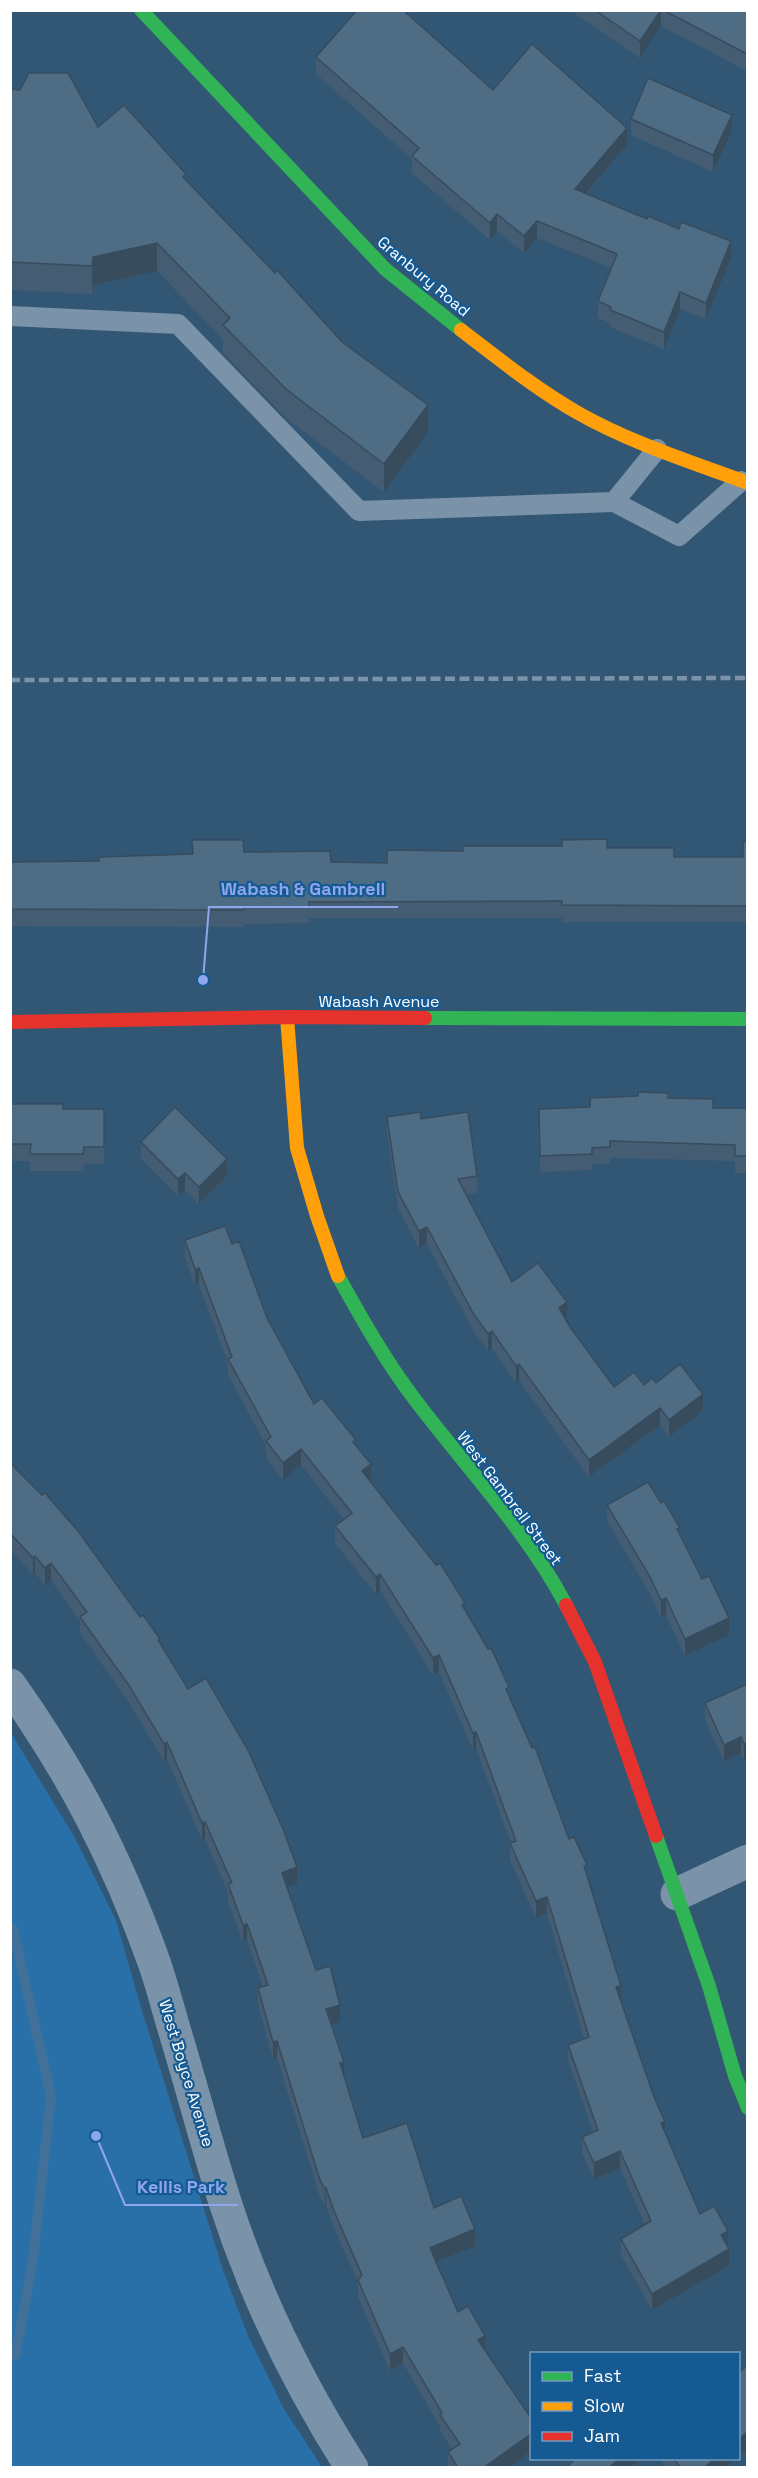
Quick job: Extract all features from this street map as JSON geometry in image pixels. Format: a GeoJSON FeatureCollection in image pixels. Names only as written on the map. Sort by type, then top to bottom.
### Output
{"type":"FeatureCollection","features":[{"type":"Feature","properties":{"kind":"street","name":"Granbury Road"},"geometry":{"type":"LineString","coordinates":[[141,10],[385,269],[510,368],[578,413],[657,449],[745,476]]}},
{"type":"Feature","properties":{"kind":"street","name":"Wabash Avenue"},"geometry":{"type":"LineString","coordinates":[[10,1022],[287,1017],[747,1019]]}},
{"type":"Feature","properties":{"kind":"street","name":"West Gambrell Street"},"geometry":{"type":"LineString","coordinates":[[287,1017],[297,1148],[316,1216],[338,1275],[376,1344],[415,1400],[508,1517],[559,1592],[595,1662],[709,1986],[735,2076],[747,2108]]}},
{"type":"Feature","properties":{"kind":"street","name":"West Boyce Avenue"},"geometry":{"type":"LineString","coordinates":[[10,1685],[45,1734],[74,1781],[118,1871],[154,1963],[226,2203],[247,2262],[292,2364],[352,2468]]}},
{"type":"Feature","properties":{"kind":"street"},"geometry":{"type":"LineString","coordinates":[[677,1894],[747,1862]]}},
{"type":"Feature","properties":{"kind":"lane"},"geometry":{"type":"LineString","coordinates":[[10,316],[178,324],[359,511],[614,502],[680,536],[745,476]]}},
{"type":"Feature","properties":{"kind":"lane"},"geometry":{"type":"LineString","coordinates":[[614,502],[657,449]]}},
{"type":"Feature","properties":{"kind":"shaded area"},"geometry":{"type":"Polygon","coordinates":[[[10,1731],[75,1838],[116,1920],[222,2267],[248,2336],[284,2409],[322,2467],[11,2467],[10,1731]]]}},
{"type":"Feature","properties":{"kind":"building"},"geometry":{"type":"Polygon","coordinates":[[[357,10],[403,10],[493,90],[532,44],[627,128],[575,189],[647,219],[648,216],[679,229],[681,222],[731,241],[706,303],[680,292],[664,332],[610,310],[611,307],[598,301],[617,254],[537,221],[524,236],[497,214],[490,223],[412,156],[419,148],[316,57],[357,10]]]}},
{"type":"Feature","properties":{"kind":"building"},"geometry":{"type":"Polygon","coordinates":[[[595,10],[661,10],[640,41],[595,10]]]}},
{"type":"Feature","properties":{"kind":"building"},"geometry":{"type":"Polygon","coordinates":[[[663,10],[747,10],[747,54],[663,10]]]}},
{"type":"Feature","properties":{"kind":"building"},"geometry":{"type":"Polygon","coordinates":[[[29,73],[68,73],[98,127],[124,105],[186,174],[183,177],[275,273],[277,270],[342,342],[428,405],[384,464],[286,389],[223,325],[230,318],[157,243],[93,257],[92,266],[10,262],[10,89],[20,90],[29,73]]]}},
{"type":"Feature","properties":{"kind":"building"},"geometry":{"type":"Polygon","coordinates":[[[648,78],[732,115],[713,155],[631,119],[648,78]]]}},
{"type":"Feature","properties":{"kind":"building"},"geometry":{"type":"Polygon","coordinates":[[[607,839],[607,848],[674,848],[674,857],[743,857],[743,842],[747,842],[747,906],[562,905],[562,901],[309,902],[309,907],[244,907],[244,910],[10,909],[10,862],[99,861],[99,857],[193,854],[192,840],[243,840],[244,852],[330,851],[331,862],[387,863],[387,850],[463,851],[463,846],[562,846],[562,840],[607,839]]]}},
{"type":"Feature","properties":{"kind":"building"},"geometry":{"type":"Polygon","coordinates":[[[638,1092],[668,1093],[668,1098],[713,1099],[713,1108],[747,1108],[747,1156],[735,1156],[735,1145],[610,1141],[610,1147],[592,1148],[592,1154],[540,1156],[539,1109],[590,1107],[590,1098],[638,1096],[638,1092]]]}},
{"type":"Feature","properties":{"kind":"building"},"geometry":{"type":"Polygon","coordinates":[[[10,1104],[63,1104],[63,1109],[104,1109],[104,1147],[84,1147],[83,1154],[30,1154],[31,1144],[10,1144],[10,1104]]]}},
{"type":"Feature","properties":{"kind":"building"},"geometry":{"type":"Polygon","coordinates":[[[175,1107],[227,1159],[199,1187],[185,1173],[178,1179],[141,1142],[175,1107]]]}},
{"type":"Feature","properties":{"kind":"building"},"geometry":{"type":"Polygon","coordinates":[[[420,1112],[421,1119],[468,1112],[477,1176],[458,1179],[512,1282],[538,1263],[567,1302],[559,1308],[570,1327],[614,1387],[634,1372],[644,1385],[652,1378],[656,1383],[680,1364],[703,1394],[669,1420],[660,1408],[589,1460],[519,1364],[516,1366],[492,1331],[488,1334],[473,1313],[427,1227],[419,1231],[398,1192],[387,1117],[420,1112]]]}},
{"type":"Feature","properties":{"kind":"building"},"geometry":{"type":"Polygon","coordinates":[[[225,1226],[232,1244],[239,1241],[267,1318],[314,1404],[322,1398],[356,1440],[353,1442],[371,1464],[362,1471],[436,1565],[440,1563],[465,1603],[462,1605],[488,1649],[491,1648],[509,1687],[506,1689],[532,1748],[535,1747],[569,1839],[574,1837],[587,1865],[584,1866],[621,1986],[616,1987],[654,2097],[665,2122],[661,2123],[700,2214],[714,2206],[728,2231],[721,2235],[729,2249],[652,2294],[621,2239],[651,2221],[620,2151],[594,2163],[582,2137],[598,2130],[568,2045],[589,2037],[547,1897],[536,1901],[510,1843],[516,1841],[476,1732],[473,1733],[439,1655],[433,1658],[380,1574],[376,1577],[335,1526],[352,1513],[301,1449],[283,1463],[266,1441],[271,1437],[228,1359],[232,1357],[199,1268],[195,1269],[185,1240],[225,1226]]]}},
{"type":"Feature","properties":{"kind":"building"},"geometry":{"type":"Polygon","coordinates":[[[10,1463],[42,1495],[45,1493],[78,1531],[140,1617],[143,1615],[160,1639],[158,1640],[188,1689],[206,1678],[248,1750],[297,1867],[282,1873],[316,1970],[330,1966],[340,2005],[326,2009],[344,2062],[340,2063],[363,2138],[407,2123],[434,2208],[461,2196],[475,2229],[430,2248],[458,2312],[468,2306],[485,2336],[478,2340],[530,2417],[530,2435],[483,2468],[458,2468],[448,2452],[460,2444],[440,2415],[442,2413],[403,2347],[390,2354],[358,2280],[362,2275],[326,2188],[320,2180],[277,2041],[273,2042],[258,1988],[268,1985],[247,1924],[243,1925],[228,1884],[232,1883],[205,1822],[202,1823],[167,1742],[164,1744],[128,1684],[80,1617],[87,1612],[51,1563],[45,1568],[10,1533],[10,1463]]]}},
{"type":"Feature","properties":{"kind":"building"},"geometry":{"type":"Polygon","coordinates":[[[648,1482],[661,1503],[664,1501],[680,1528],[677,1529],[702,1579],[709,1576],[729,1618],[685,1639],[666,1598],[661,1600],[649,1575],[607,1505],[648,1482]]]}},
{"type":"Feature","properties":{"kind":"building"},"geometry":{"type":"Polygon","coordinates":[[[747,1684],[747,1742],[744,1744],[741,1737],[724,1745],[705,1703],[747,1684]]]}},
{"type":"Feature","properties":{"kind":"building"},"geometry":{"type":"Polygon","coordinates":[[[747,2366],[747,2432],[740,2438],[740,2371],[747,2366]]]}},
{"type":"Feature","properties":{"kind":"building"},"geometry":{"type":"Polygon","coordinates":[[[574,2460],[618,2460],[608,2468],[566,2468],[574,2460]]]}},
{"type":"Feature","properties":{"kind":"building"},"geometry":{"type":"Polygon","coordinates":[[[675,2460],[713,2460],[704,2468],[681,2468],[675,2460]]]}},
{"type":"Feature","properties":{"kind":"waterway"},"geometry":{"type":"LineString","coordinates":[[10,1926],[13,1929],[51,2096],[33,2258],[16,2354],[10,2358]]}},
{"type":"Feature","properties":{"kind":"railway"},"geometry":{"type":"LineString","coordinates":[[10,680],[748,678]]}},
{"type":"Feature","properties":{"kind":"traffic: fast"},"geometry":{"type":"LineString","coordinates":[[141,10],[385,269],[461,330]]}},
{"type":"Feature","properties":{"kind":"traffic: fast"},"geometry":{"type":"LineString","coordinates":[[425,1018],[748,1019]]}},
{"type":"Feature","properties":{"kind":"traffic: fast"},"geometry":{"type":"LineString","coordinates":[[338,1276],[395,1371],[435,1426],[515,1525],[566,1605]]}},
{"type":"Feature","properties":{"kind":"traffic: fast"},"geometry":{"type":"LineString","coordinates":[[656,1836],[709,1986],[735,2076],[748,2108]]}},
{"type":"Feature","properties":{"kind":"traffic: slow"},"geometry":{"type":"LineString","coordinates":[[461,330],[562,404],[598,424],[683,460],[748,483]]}},
{"type":"Feature","properties":{"kind":"traffic: slow"},"geometry":{"type":"LineString","coordinates":[[287,1017],[297,1148],[338,1276]]}},
{"type":"Feature","properties":{"kind":"traffic: jam"},"geometry":{"type":"LineString","coordinates":[[10,1022],[287,1017],[425,1018]]}},
{"type":"Feature","properties":{"kind":"traffic: jam"},"geometry":{"type":"LineString","coordinates":[[566,1605],[595,1662],[656,1836]]}},
{"type":"Feature","properties":{"kind":"place","name":"Wabash & Gambrell"},"geometry":{"type":"Point","coordinates":[203,980]}},
{"type":"Feature","properties":{"kind":"place","name":"Kellis Park"},"geometry":{"type":"Point","coordinates":[96,2136]}}]}
